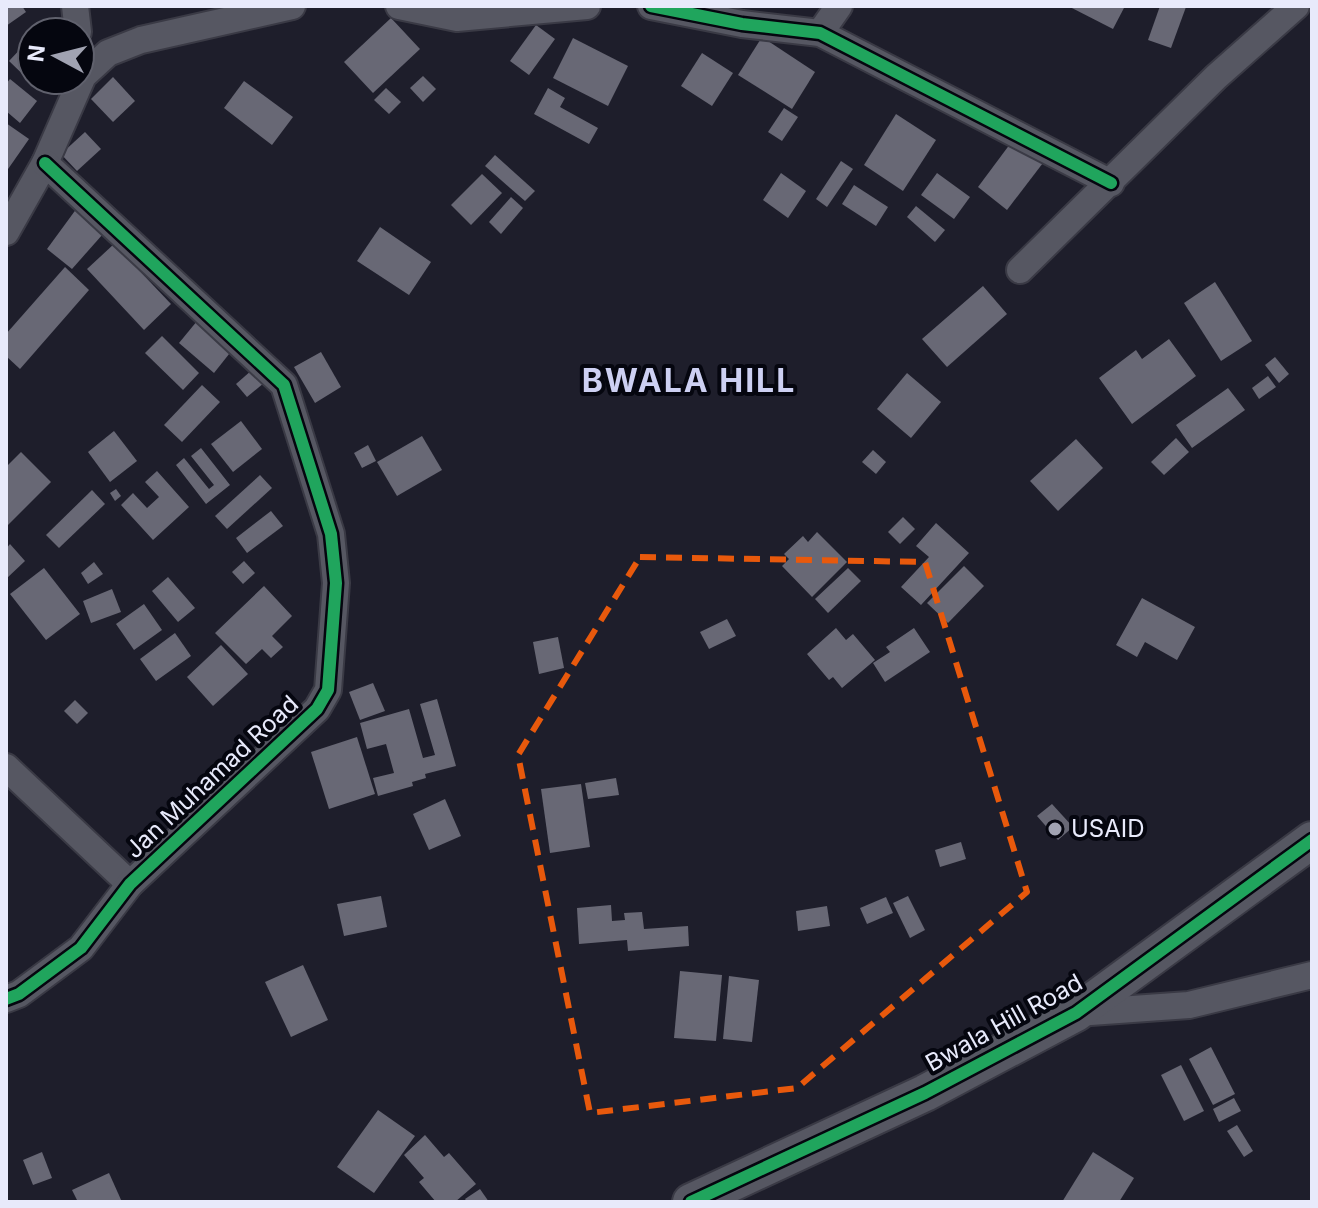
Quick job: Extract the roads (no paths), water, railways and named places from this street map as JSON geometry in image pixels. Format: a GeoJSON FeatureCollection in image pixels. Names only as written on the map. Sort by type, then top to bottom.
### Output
{"type":"FeatureCollection","features":[{"type":"Feature","properties":{"kind":"street"},"geometry":{"type":"LineString","coordinates":[[96,57],[141,40],[292,6]]}},
{"type":"Feature","properties":{"kind":"street"},"geometry":{"type":"LineString","coordinates":[[399,6],[457,18],[587,6]]}},
{"type":"Feature","properties":{"kind":"street"},"geometry":{"type":"LineString","coordinates":[[651,6],[742,24],[820,33],[1111,183]]}},
{"type":"Feature","properties":{"kind":"street"},"geometry":{"type":"LineString","coordinates":[[820,33],[839,6]]}},
{"type":"Feature","properties":{"kind":"street"},"geometry":{"type":"LineString","coordinates":[[1020,270],[1216,77],[1296,6]]}},
{"type":"Feature","properties":{"kind":"street"},"geometry":{"type":"LineString","coordinates":[[6,232],[45,163],[69,96]]}},
{"type":"Feature","properties":{"kind":"street","name":"Jan Muhamad Road"},"geometry":{"type":"LineString","coordinates":[[6,999],[19,994],[81,948],[130,884],[323,700],[328,690],[336,606],[331,534],[299,442],[284,385],[45,163]]}},
{"type":"Feature","properties":{"kind":"street"},"geometry":{"type":"LineString","coordinates":[[6,767],[130,884]]}},
{"type":"Feature","properties":{"kind":"street","name":"Bwala Hill Road"},"geometry":{"type":"LineString","coordinates":[[691,1202],[925,1093],[1076,1013],[1312,840]]}},
{"type":"Feature","properties":{"kind":"street"},"geometry":{"type":"LineString","coordinates":[[1076,1013],[1189,1005],[1312,975]]}},
{"type":"Feature","properties":{"kind":"place","name":"USAID"},"geometry":{"type":"Point","coordinates":[1055,829]}},
{"type":"Feature","properties":{"kind":"district","name":"BWALA HILL"},"geometry":{"type":"Point","coordinates":[689,381]}}]}
